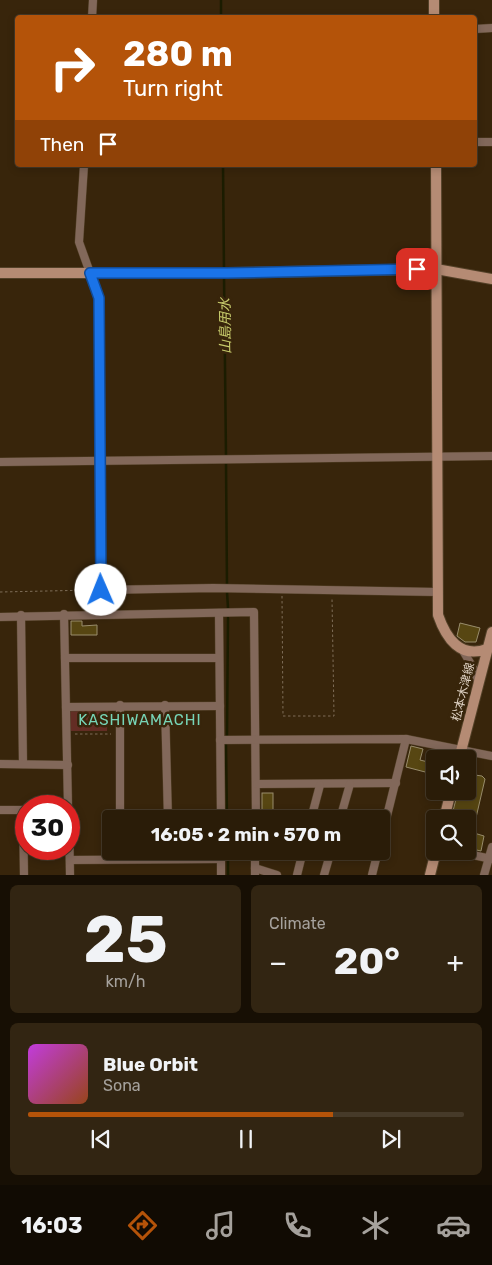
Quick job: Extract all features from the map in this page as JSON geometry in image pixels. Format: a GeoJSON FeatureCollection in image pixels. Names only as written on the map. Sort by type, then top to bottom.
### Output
{"type":"FeatureCollection","features":[{"type":"Feature","properties":{"kind":"street"},"geometry":{"type":"LineString","coordinates":[[92,15],[93,0]]}},
{"type":"Feature","properties":{"kind":"street"},"geometry":{"type":"LineString","coordinates":[[434,0],[434,15]]}},
{"type":"Feature","properties":{"kind":"street"},"geometry":{"type":"LineString","coordinates":[[477,29],[492,28]]}},
{"type":"Feature","properties":{"kind":"street"},"geometry":{"type":"LineString","coordinates":[[477,142],[492,142]]}},
{"type":"Feature","properties":{"kind":"street"},"geometry":{"type":"LineString","coordinates":[[84,167],[79,242],[99,298],[101,590],[282,589],[437,592]]}},
{"type":"Feature","properties":{"kind":"street"},"geometry":{"type":"LineString","coordinates":[[436,167],[438,615],[443,631],[453,644],[463,651],[474,669],[478,685]]}},
{"type":"Feature","properties":{"kind":"street"},"geometry":{"type":"LineString","coordinates":[[0,273],[224,273],[436,269],[492,279]]}},
{"type":"Feature","properties":{"kind":"street"},"geometry":{"type":"LineString","coordinates":[[0,462],[492,456]]}},
{"type":"Feature","properties":{"kind":"street"},"geometry":{"type":"LineString","coordinates":[[0,617],[64,614],[254,612],[256,810]]}},
{"type":"Feature","properties":{"kind":"street"},"geometry":{"type":"LineString","coordinates":[[219,613],[221,810]]}},
{"type":"Feature","properties":{"kind":"street"},"geometry":{"type":"LineString","coordinates":[[64,614],[68,795]]}},
{"type":"Feature","properties":{"kind":"street"},"geometry":{"type":"LineString","coordinates":[[21,615],[23,764]]}},
{"type":"Feature","properties":{"kind":"street","name":"松本木津線"},"geometry":{"type":"LineString","coordinates":[[462,750],[492,632]]}},
{"type":"Feature","properties":{"kind":"street"},"geometry":{"type":"LineString","coordinates":[[463,651],[478,653],[487,649]]}},
{"type":"Feature","properties":{"kind":"street"},"geometry":{"type":"LineString","coordinates":[[65,658],[219,658]]}},
{"type":"Feature","properties":{"kind":"street"},"geometry":{"type":"LineString","coordinates":[[66,707],[120,705],[220,706]]}},
{"type":"Feature","properties":{"kind":"street"},"geometry":{"type":"LineString","coordinates":[[120,705],[120,810]]}},
{"type":"Feature","properties":{"kind":"street"},"geometry":{"type":"LineString","coordinates":[[165,705],[168,810]]}},
{"type":"Feature","properties":{"kind":"street"},"geometry":{"type":"LineString","coordinates":[[389,810],[406,739]]}},
{"type":"Feature","properties":{"kind":"street"},"geometry":{"type":"LineString","coordinates":[[220,740],[406,739],[446,750]]}},
{"type":"Feature","properties":{"kind":"street"},"geometry":{"type":"LineString","coordinates":[[476,755],[492,756]]}},
{"type":"Feature","properties":{"kind":"street"},"geometry":{"type":"LineString","coordinates":[[0,764],[68,765]]}},
{"type":"Feature","properties":{"kind":"street"},"geometry":{"type":"LineString","coordinates":[[257,784],[396,783]]}},
{"type":"Feature","properties":{"kind":"street"},"geometry":{"type":"LineString","coordinates":[[313,810],[320,784]]}},
{"type":"Feature","properties":{"kind":"street"},"geometry":{"type":"LineString","coordinates":[[343,810],[350,784]]}},
{"type":"Feature","properties":{"kind":"street"},"geometry":{"type":"LineString","coordinates":[[0,810],[15,810]]}},
{"type":"Feature","properties":{"kind":"street"},"geometry":{"type":"LineString","coordinates":[[484,875],[492,847]]}},
{"type":"Feature","properties":{"kind":"street"},"geometry":{"type":"LineString","coordinates":[[476,856],[490,859]]}},
{"type":"Feature","properties":{"kind":"street"},"geometry":{"type":"LineString","coordinates":[[80,859],[102,857]]}},
{"type":"Feature","properties":{"kind":"street"},"geometry":{"type":"LineString","coordinates":[[24,860],[24,875]]}},
{"type":"Feature","properties":{"kind":"street"},"geometry":{"type":"LineString","coordinates":[[70,860],[70,875]]}},
{"type":"Feature","properties":{"kind":"street"},"geometry":{"type":"LineString","coordinates":[[221,860],[221,875]]}},
{"type":"Feature","properties":{"kind":"street"},"geometry":{"type":"LineString","coordinates":[[297,875],[301,860]]}},
{"type":"Feature","properties":{"kind":"street"},"geometry":{"type":"LineString","coordinates":[[324,875],[328,860]]}},
{"type":"Feature","properties":{"kind":"street"},"geometry":{"type":"LineString","coordinates":[[372,875],[376,860]]}},
{"type":"Feature","properties":{"kind":"street"},"geometry":{"type":"LineString","coordinates":[[430,875],[434,860]]}},
{"type":"Feature","properties":{"kind":"street"},"geometry":{"type":"LineString","coordinates":[[255,871],[277,875]]}},
{"type":"Feature","properties":{"kind":"path"},"geometry":{"type":"LineString","coordinates":[[282,589],[283,716],[334,716],[332,590]]}},
{"type":"Feature","properties":{"kind":"path"},"geometry":{"type":"LineString","coordinates":[[0,592],[101,590]]}},
{"type":"Feature","properties":{"kind":"path"},"geometry":{"type":"LineString","coordinates":[[67,734],[119,734]]}},
{"type":"Feature","properties":{"kind":"shaded area"},"geometry":{"type":"Polygon","coordinates":[[[70,710],[108,710],[107,731],[70,731],[70,710]]]}},
{"type":"Feature","properties":{"kind":"building"},"geometry":{"type":"Polygon","coordinates":[[[71,621],[82,621],[82,626],[97,625],[97,635],[71,635],[71,621]]]}},
{"type":"Feature","properties":{"kind":"building"},"geometry":{"type":"Polygon","coordinates":[[[460,623],[480,628],[476,642],[465,642],[457,636],[460,623]]]}},
{"type":"Feature","properties":{"kind":"building"},"geometry":{"type":"Polygon","coordinates":[[[411,746],[423,749],[420,760],[426,762],[426,772],[406,767],[411,746]]]}},
{"type":"Feature","properties":{"kind":"building"},"geometry":{"type":"Polygon","coordinates":[[[476,775],[482,776],[485,779],[476,818],[476,810],[453,810],[456,800],[476,800],[476,775]]]}},
{"type":"Feature","properties":{"kind":"building"},"geometry":{"type":"Polygon","coordinates":[[[262,793],[273,793],[273,810],[262,810],[262,793]]]}},
{"type":"Feature","properties":{"kind":"building"},"geometry":{"type":"Polygon","coordinates":[[[476,834],[484,836],[481,851],[476,850],[476,834]]]}},
{"type":"Feature","properties":{"kind":"waterway","name":"山島用水"},"geometry":{"type":"LineString","coordinates":[[221,0],[221,15]]}},
{"type":"Feature","properties":{"kind":"waterway","name":"山島用水"},"geometry":{"type":"LineString","coordinates":[[223,167],[224,271]]}},
{"type":"Feature","properties":{"kind":"waterway","name":"山島用水"},"geometry":{"type":"LineString","coordinates":[[224,276],[226,456]]}},
{"type":"Feature","properties":{"kind":"waterway","name":"山島用水"},"geometry":{"type":"LineString","coordinates":[[226,463],[227,586]]}},
{"type":"Feature","properties":{"kind":"waterway","name":"山島用水"},"geometry":{"type":"LineString","coordinates":[[227,592],[228,608]]}},
{"type":"Feature","properties":{"kind":"waterway","name":"山島用水"},"geometry":{"type":"LineString","coordinates":[[227,735],[228,618]]}},
{"type":"Feature","properties":{"kind":"waterway","name":"山島用水"},"geometry":{"type":"LineString","coordinates":[[226,744],[227,810]]}},
{"type":"Feature","properties":{"kind":"waterway","name":"山島用水"},"geometry":{"type":"LineString","coordinates":[[228,860],[228,875]]}},
{"type":"Feature","properties":{"kind":"district","name":"KASHIWAMACHI"},"geometry":{"type":"Point","coordinates":[140,720]}},
{"type":"Feature","properties":{"kind":"route"},"geometry":{"type":"LineString","coordinates":[[101,590],[99,298],[90,273],[227,273],[417,269]]}}]}
